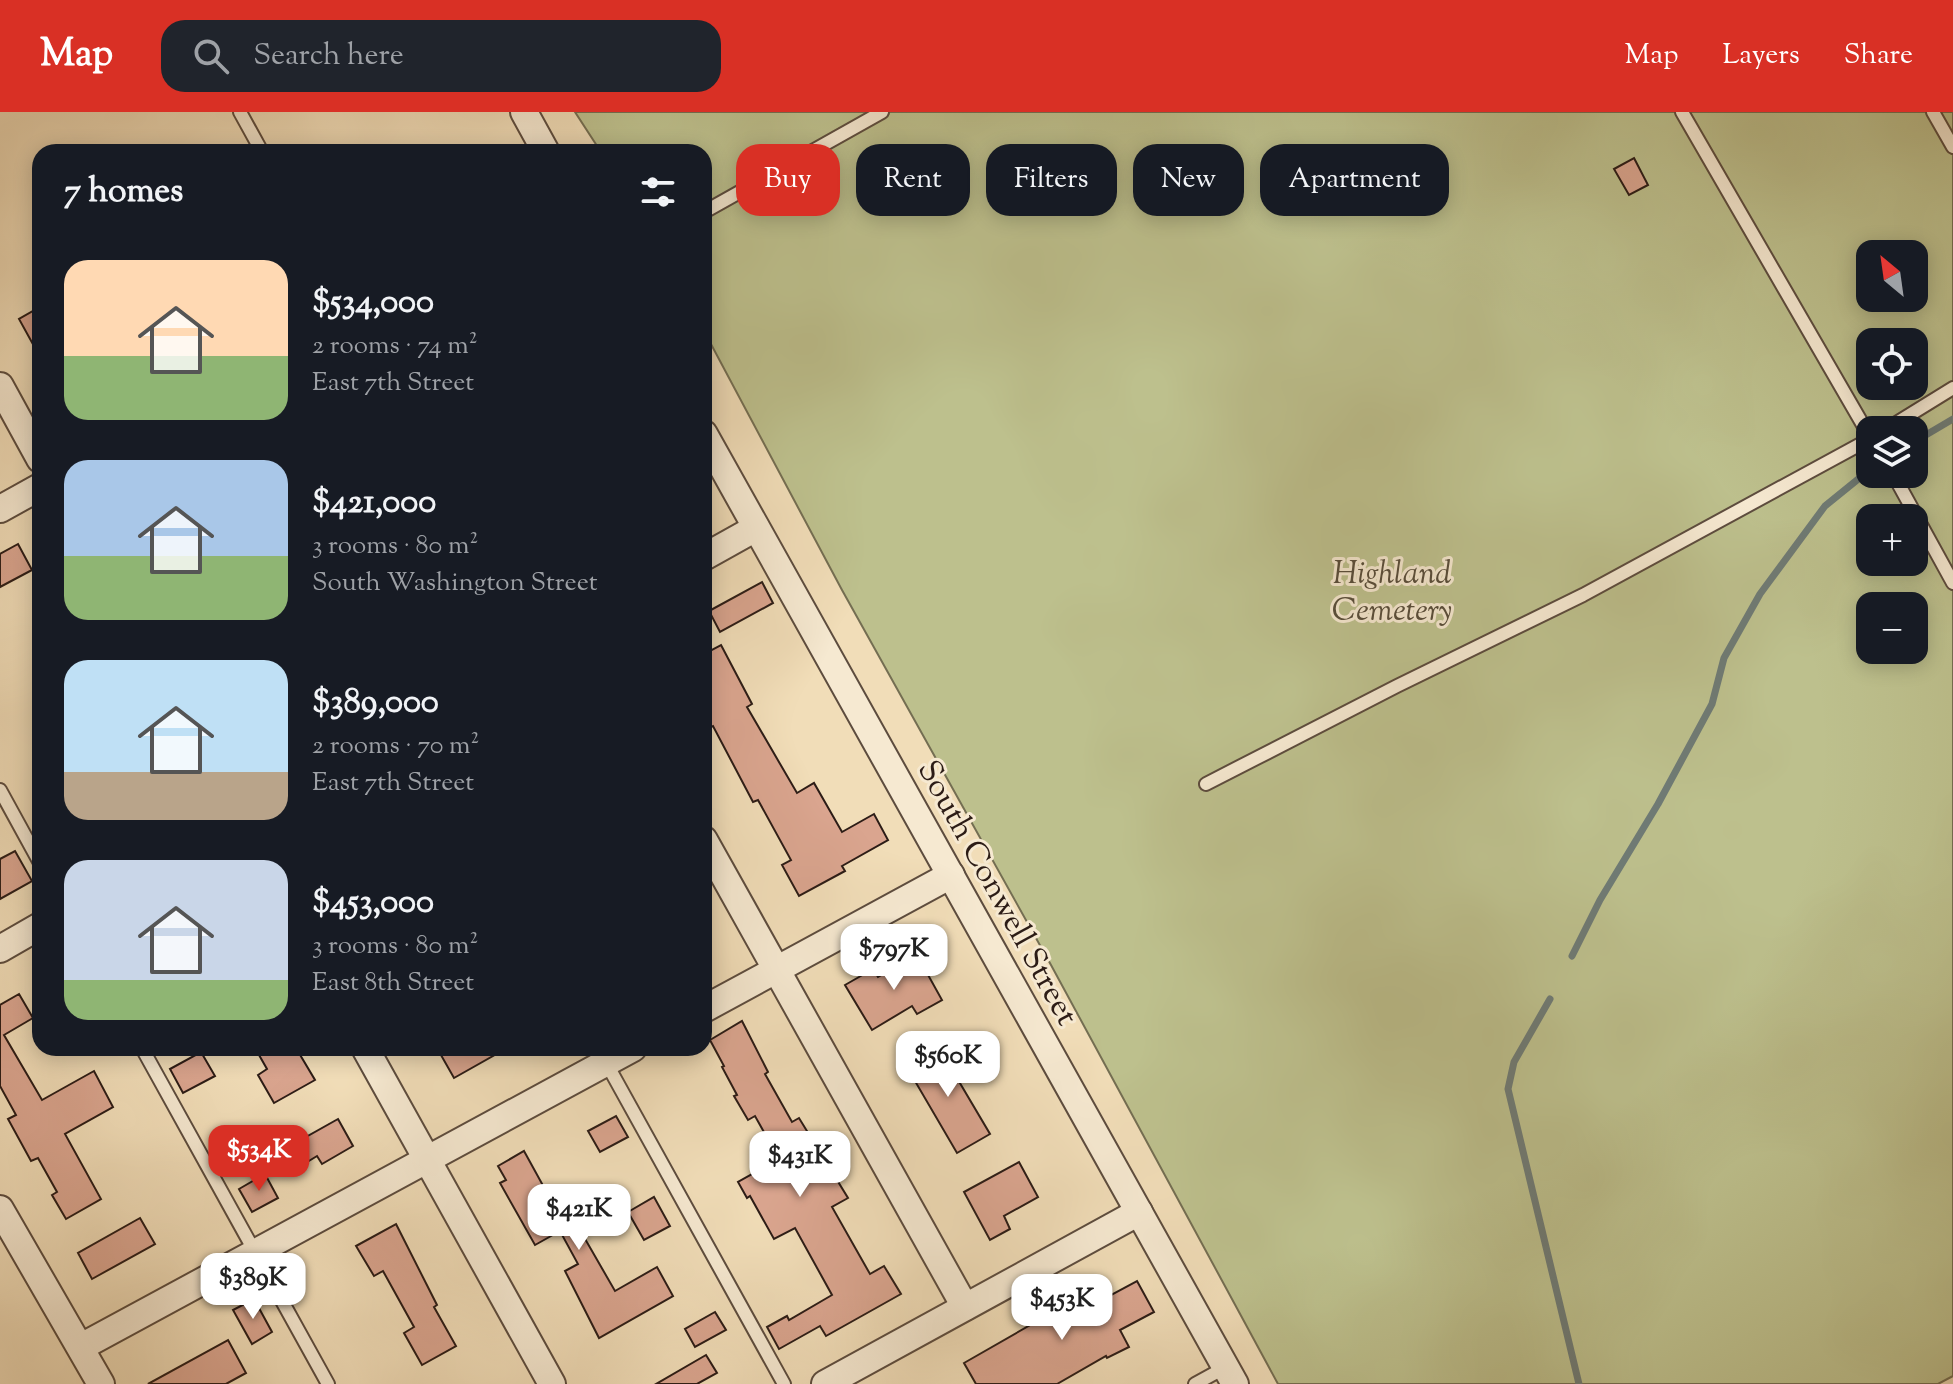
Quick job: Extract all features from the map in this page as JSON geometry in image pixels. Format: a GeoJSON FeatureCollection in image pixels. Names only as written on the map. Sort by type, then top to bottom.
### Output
{"type":"FeatureCollection","features":[{"type":"Feature","properties":{"kind":"street"},"geometry":{"type":"LineString","coordinates":[[524,112],[542,144]]}},
{"type":"Feature","properties":{"kind":"street"},"geometry":{"type":"LineString","coordinates":[[0,386],[32,444]]}},
{"type":"Feature","properties":{"kind":"street","name":"South Conwell Street"},"geometry":{"type":"LineString","coordinates":[[712,448],[1231,1376]]}},
{"type":"Feature","properties":{"kind":"street"},"geometry":{"type":"LineString","coordinates":[[0,509],[32,491]]}},
{"type":"Feature","properties":{"kind":"street"},"geometry":{"type":"LineString","coordinates":[[712,553],[756,528]]}},
{"type":"Feature","properties":{"kind":"street"},"geometry":{"type":"LineString","coordinates":[[712,854],[965,1307]]}},
{"type":"Feature","properties":{"kind":"street"},"geometry":{"type":"LineString","coordinates":[[712,1005],[951,875]]}},
{"type":"Feature","properties":{"kind":"street"},"geometry":{"type":"LineString","coordinates":[[0,949],[32,931]]}},
{"type":"Feature","properties":{"kind":"street"},"geometry":{"type":"LineString","coordinates":[[370,1056],[552,1384]]}},
{"type":"Feature","properties":{"kind":"street"},"geometry":{"type":"LineString","coordinates":[[81,1347],[428,1159],[600,1056]]}},
{"type":"Feature","properties":{"kind":"street"},"geometry":{"type":"LineString","coordinates":[[0,1209],[101,1384]]}},
{"type":"Feature","properties":{"kind":"street"},"geometry":{"type":"LineString","coordinates":[[838,1381],[1139,1212]]}},
{"type":"Feature","properties":{"kind":"lane"},"geometry":{"type":"LineString","coordinates":[[240,112],[258,144]]}},
{"type":"Feature","properties":{"kind":"lane"},"geometry":{"type":"LineString","coordinates":[[712,208],[882,112]]}},
{"type":"Feature","properties":{"kind":"lane"},"geometry":{"type":"LineString","coordinates":[[1682,112],[1857,416]]}},
{"type":"Feature","properties":{"kind":"lane"},"geometry":{"type":"LineString","coordinates":[[1933,112],[1953,147]]}},
{"type":"Feature","properties":{"kind":"lane"},"geometry":{"type":"LineString","coordinates":[[1908,416],[1953,388]]}},
{"type":"Feature","properties":{"kind":"lane"},"geometry":{"type":"LineString","coordinates":[[1206,784],[1583,595],[1856,446]]}},
{"type":"Feature","properties":{"kind":"lane"},"geometry":{"type":"LineString","coordinates":[[1901,488],[1953,583]]}},
{"type":"Feature","properties":{"kind":"lane"},"geometry":{"type":"LineString","coordinates":[[0,790],[32,848]]}},
{"type":"Feature","properties":{"kind":"lane"},"geometry":{"type":"LineString","coordinates":[[146,1056],[328,1384]]}},
{"type":"Feature","properties":{"kind":"lane"},"geometry":{"type":"LineString","coordinates":[[603,1056],[784,1384]]}},
{"type":"Feature","properties":{"kind":"lane"},"geometry":{"type":"LineString","coordinates":[[1195,1384],[1231,1376]]}},
{"type":"Feature","properties":{"kind":"green space","name":"Highland Cemetery"},"geometry":{"type":"Polygon","coordinates":[[[575,112],[1953,112],[1953,1376],[1938,1384],[1278,1384],[1051,965],[842,590],[712,346],[712,144],[596,144],[575,112]]]}},
{"type":"Feature","properties":{"kind":"building"},"geometry":{"type":"Polygon","coordinates":[[[1634,158],[1648,185],[1629,195],[1614,169],[1634,158]]]}},
{"type":"Feature","properties":{"kind":"building"},"geometry":{"type":"Polygon","coordinates":[[[32,312],[32,343],[19,319],[32,312]]]}},
{"type":"Feature","properties":{"kind":"building"},"geometry":{"type":"Polygon","coordinates":[[[18,544],[32,570],[0,587],[0,554],[18,544]]]}},
{"type":"Feature","properties":{"kind":"building"},"geometry":{"type":"Polygon","coordinates":[[[762,582],[773,603],[720,632],[712,617],[712,609],[762,582]]]}},
{"type":"Feature","properties":{"kind":"building"},"geometry":{"type":"Polygon","coordinates":[[[721,645],[752,704],[747,707],[797,793],[814,783],[842,832],[874,814],[888,840],[842,866],[845,871],[799,896],[782,865],[791,860],[758,800],[753,802],[712,727],[712,650],[721,645]]]}},
{"type":"Feature","properties":{"kind":"building"},"geometry":{"type":"Polygon","coordinates":[[[15,851],[32,881],[0,899],[0,859],[15,851]]]}},
{"type":"Feature","properties":{"kind":"building"},"geometry":{"type":"Polygon","coordinates":[[[917,955],[942,1000],[917,1014],[912,1006],[872,1030],[845,985],[873,969],[878,977],[917,955]]]}},
{"type":"Feature","properties":{"kind":"building"},"geometry":{"type":"Polygon","coordinates":[[[19,994],[32,1016],[4,1035],[42,1100],[94,1071],[113,1107],[65,1134],[101,1199],[66,1219],[52,1195],[57,1192],[38,1158],[31,1161],[8,1119],[16,1115],[0,1086],[0,1005],[19,994]]]}},
{"type":"Feature","properties":{"kind":"building"},"geometry":{"type":"Polygon","coordinates":[[[742,1021],[768,1072],[765,1074],[792,1122],[799,1118],[848,1198],[832,1207],[870,1274],[884,1266],[901,1294],[826,1336],[820,1326],[779,1349],[767,1327],[787,1316],[789,1320],[832,1295],[795,1228],[774,1239],[750,1196],[747,1198],[738,1182],[779,1159],[755,1116],[748,1120],[734,1096],[737,1095],[712,1039],[742,1021]]]}},
{"type":"Feature","properties":{"kind":"building"},"geometry":{"type":"Polygon","coordinates":[[[938,1046],[990,1134],[957,1153],[905,1064],[938,1046]]]}},
{"type":"Feature","properties":{"kind":"building"},"geometry":{"type":"Polygon","coordinates":[[[194,1056],[203,1056],[215,1076],[183,1093],[170,1069],[194,1056]]]}},
{"type":"Feature","properties":{"kind":"building"},"geometry":{"type":"Polygon","coordinates":[[[260,1056],[301,1056],[315,1080],[274,1103],[258,1075],[267,1069],[260,1056]]]}},
{"type":"Feature","properties":{"kind":"building"},"geometry":{"type":"Polygon","coordinates":[[[442,1056],[493,1056],[454,1078],[442,1056]]]}},
{"type":"Feature","properties":{"kind":"building"},"geometry":{"type":"Polygon","coordinates":[[[616,1116],[628,1137],[600,1152],[588,1131],[616,1116]]]}},
{"type":"Feature","properties":{"kind":"building"},"geometry":{"type":"Polygon","coordinates":[[[338,1119],[353,1146],[322,1164],[317,1156],[294,1170],[283,1150],[338,1119]]]}},
{"type":"Feature","properties":{"kind":"building"},"geometry":{"type":"Polygon","coordinates":[[[524,1151],[552,1202],[561,1197],[615,1291],[657,1267],[673,1296],[599,1338],[565,1271],[578,1264],[560,1231],[535,1245],[500,1183],[506,1180],[498,1166],[524,1151]]]}},
{"type":"Feature","properties":{"kind":"building"},"geometry":{"type":"Polygon","coordinates":[[[1019,1162],[1038,1197],[1004,1216],[1010,1229],[990,1240],[964,1192],[1019,1162]]]}},
{"type":"Feature","properties":{"kind":"building"},"geometry":{"type":"Polygon","coordinates":[[[265,1174],[278,1198],[252,1212],[239,1189],[265,1174]]]}},
{"type":"Feature","properties":{"kind":"building"},"geometry":{"type":"Polygon","coordinates":[[[654,1197],[670,1226],[644,1240],[628,1212],[654,1197]]]}},
{"type":"Feature","properties":{"kind":"building"},"geometry":{"type":"Polygon","coordinates":[[[140,1218],[155,1244],[92,1279],[78,1253],[140,1218]]]}},
{"type":"Feature","properties":{"kind":"building"},"geometry":{"type":"Polygon","coordinates":[[[396,1224],[437,1305],[434,1307],[456,1346],[422,1365],[404,1333],[414,1327],[383,1271],[374,1276],[356,1246],[396,1224]]]}},
{"type":"Feature","properties":{"kind":"building"},"geometry":{"type":"Polygon","coordinates":[[[1137,1281],[1154,1312],[1120,1330],[1129,1347],[1106,1356],[1057,1384],[976,1384],[964,1363],[1067,1304],[1074,1315],[1137,1281]]]}},
{"type":"Feature","properties":{"kind":"building"},"geometry":{"type":"Polygon","coordinates":[[[254,1299],[272,1332],[252,1344],[233,1310],[254,1299]]]}},
{"type":"Feature","properties":{"kind":"building"},"geometry":{"type":"Polygon","coordinates":[[[715,1312],[726,1330],[695,1347],[685,1329],[715,1312]]]}},
{"type":"Feature","properties":{"kind":"building"},"geometry":{"type":"Polygon","coordinates":[[[228,1340],[246,1373],[226,1384],[148,1384],[228,1340]]]}},
{"type":"Feature","properties":{"kind":"building"},"geometry":{"type":"Polygon","coordinates":[[[706,1355],[717,1373],[697,1384],[656,1384],[706,1355]]]}},
{"type":"Feature","properties":{"kind":"waterway"},"geometry":{"type":"LineString","coordinates":[[1928,434],[1953,419]]}},
{"type":"Feature","properties":{"kind":"waterway"},"geometry":{"type":"LineString","coordinates":[[1572,956],[1600,900],[1658,804],[1712,704],[1724,658],[1760,594],[1825,506],[1856,481]]}},
{"type":"Feature","properties":{"kind":"waterway"},"geometry":{"type":"LineString","coordinates":[[1550,999],[1514,1062],[1508,1089],[1579,1384]]}}]}
